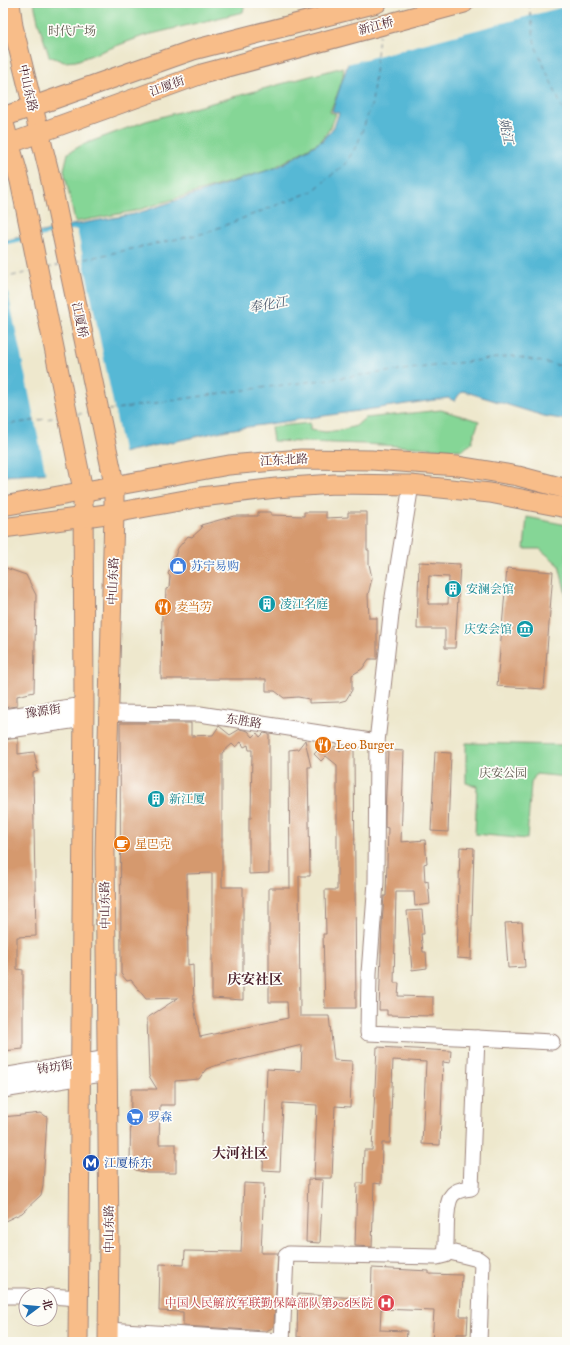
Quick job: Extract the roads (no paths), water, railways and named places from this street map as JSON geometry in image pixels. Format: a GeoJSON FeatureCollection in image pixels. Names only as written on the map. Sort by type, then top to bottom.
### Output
{"type":"FeatureCollection","features":[{"type":"Feature","properties":{"kind":"main road","name":"中山东路"},"geometry":{"type":"LineString","coordinates":[[10,3],[13,26],[49,172]]}},
{"type":"Feature","properties":{"kind":"main road","name":"新江桥"},"geometry":{"type":"LineString","coordinates":[[327,15],[377,3]]}},
{"type":"Feature","properties":{"kind":"main road","name":"新江桥"},"geometry":{"type":"LineString","coordinates":[[334,37],[464,3]]}},
{"type":"Feature","properties":{"kind":"main road","name":"江厦街"},"geometry":{"type":"LineString","coordinates":[[3,119],[32,107],[193,50],[327,15]]}},
{"type":"Feature","properties":{"kind":"main road","name":"江厦街"},"geometry":{"type":"LineString","coordinates":[[6,145],[202,74],[334,37]]}},
{"type":"Feature","properties":{"kind":"main road"},"geometry":{"type":"LineString","coordinates":[[3,119],[6,145],[20,181],[81,482]]}},
{"type":"Feature","properties":{"kind":"main road","name":"江厦桥"},"geometry":{"type":"LineString","coordinates":[[49,172],[112,476]]}},
{"type":"Feature","properties":{"kind":"main road","name":"江东北路"},"geometry":{"type":"LineString","coordinates":[[3,506],[81,482],[112,476],[301,459],[371,460],[458,466],[518,476],[567,489]]}},
{"type":"Feature","properties":{"kind":"main road","name":"中山东路"},"geometry":{"type":"LineString","coordinates":[[108,1336],[108,1066],[105,852],[114,513],[112,476]]}},
{"type":"Feature","properties":{"kind":"main road","name":"中山东路"},"geometry":{"type":"LineString","coordinates":[[78,1342],[84,712],[83,517],[81,482]]}},
{"type":"Feature","properties":{"kind":"main road"},"geometry":{"type":"LineString","coordinates":[[3,528],[114,513],[201,497],[276,488],[334,484],[411,485],[490,493],[567,508]]}},
{"type":"Feature","properties":{"kind":"street"},"geometry":{"type":"LineString","coordinates":[[411,485],[393,597],[377,742],[376,882],[369,973],[368,1033],[552,1042]]}},
{"type":"Feature","properties":{"kind":"street","name":"豫源街"},"geometry":{"type":"LineString","coordinates":[[3,717],[84,712]]}},
{"type":"Feature","properties":{"kind":"street","name":"豫源街"},"geometry":{"type":"LineString","coordinates":[[3,731],[84,712]]}},
{"type":"Feature","properties":{"kind":"street","name":"东胜路"},"geometry":{"type":"LineString","coordinates":[[109,713],[200,714],[377,742]]}},
{"type":"Feature","properties":{"kind":"street"},"geometry":{"type":"LineString","coordinates":[[108,1336],[282,1341],[286,1256],[289,1254],[436,1257],[445,1255],[450,1201],[453,1194],[460,1190],[471,1188],[477,1038]]}},
{"type":"Feature","properties":{"kind":"street","name":"铸坊街"},"geometry":{"type":"LineString","coordinates":[[3,1076],[80,1070],[108,1066]]}},
{"type":"Feature","properties":{"kind":"street","name":"铸坊街"},"geometry":{"type":"LineString","coordinates":[[3,1090],[80,1070]]}},
{"type":"Feature","properties":{"kind":"street"},"geometry":{"type":"LineString","coordinates":[[446,1251],[478,1259],[482,1262],[480,1342]]}},
{"type":"Feature","properties":{"kind":"street"},"geometry":{"type":"LineString","coordinates":[[3,1296],[18,1296]]}},
{"type":"Feature","properties":{"kind":"street"},"geometry":{"type":"LineString","coordinates":[[58,1297],[79,1298]]}},
{"type":"Feature","properties":{"kind":"water"},"geometry":{"type":"Polygon","coordinates":[[[567,3],[567,420],[544,416],[463,391],[455,401],[448,398],[227,430],[130,451],[50,473],[3,476],[3,241],[72,225],[135,214],[278,167],[322,141],[334,127],[339,113],[332,111],[353,49],[567,3]]]}},
{"type":"Feature","properties":{"kind":"place","name":"苏宁易购"},"geometry":{"type":"Point","coordinates":[178,566]}},
{"type":"Feature","properties":{"kind":"place","name":"安澜会馆"},"geometry":{"type":"Point","coordinates":[453,589]}},
{"type":"Feature","properties":{"kind":"place","name":"凌江名庭"},"geometry":{"type":"Point","coordinates":[267,604]}},
{"type":"Feature","properties":{"kind":"place","name":"麦当劳"},"geometry":{"type":"Point","coordinates":[163,607]}},
{"type":"Feature","properties":{"kind":"place","name":"庆安会馆"},"geometry":{"type":"Point","coordinates":[525,629]}},
{"type":"Feature","properties":{"kind":"place","name":"Leo Burger"},"geometry":{"type":"Point","coordinates":[323,745]}},
{"type":"Feature","properties":{"kind":"place","name":"新江厦"},"geometry":{"type":"Point","coordinates":[156,799]}},
{"type":"Feature","properties":{"kind":"place","name":"星巴克"},"geometry":{"type":"Point","coordinates":[122,844]}},
{"type":"Feature","properties":{"kind":"place","name":"罗森"},"geometry":{"type":"Point","coordinates":[135,1117]}},
{"type":"Feature","properties":{"kind":"place","name":"江厦桥东"},"geometry":{"type":"Point","coordinates":[91,1163]}},
{"type":"Feature","properties":{"kind":"place","name":"中国人民解放军联勤保障部队第906医院"},"geometry":{"type":"Point","coordinates":[386,1303]}},
{"type":"Feature","properties":{"kind":"district","name":"庆安社区"},"geometry":{"type":"Point","coordinates":[255,979]}},
{"type":"Feature","properties":{"kind":"district","name":"大河社区"},"geometry":{"type":"Point","coordinates":[240,1153]}},
{"type":"Feature","properties":{"kind":"park label","name":"时代广场"},"geometry":{"type":"Point","coordinates":[72,31]}},
{"type":"Feature","properties":{"kind":"park label","name":"庆安公园"},"geometry":{"type":"Point","coordinates":[503,773]}},
{"type":"Feature","properties":{"kind":"water label","name":"姚江"},"geometry":{"type":"Point","coordinates":[507,131]}},
{"type":"Feature","properties":{"kind":"water label","name":"奉化江"},"geometry":{"type":"Point","coordinates":[268,304]}}]}
